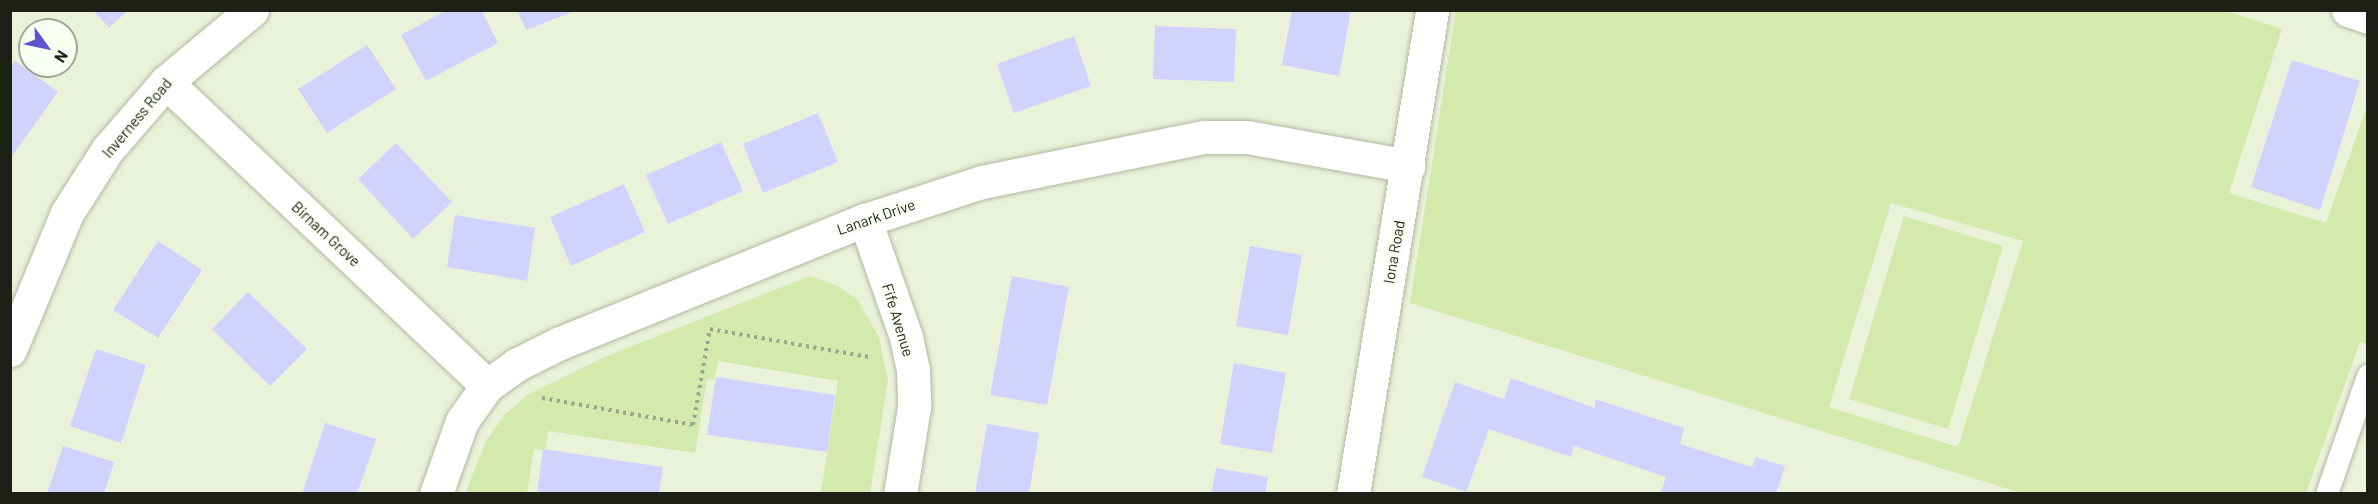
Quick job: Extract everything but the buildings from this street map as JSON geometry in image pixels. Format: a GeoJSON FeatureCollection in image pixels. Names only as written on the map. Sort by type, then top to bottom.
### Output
{"type":"FeatureCollection","features":[{"type":"Feature","properties":{"kind":"street","name":"Inverness Road"},"geometry":{"type":"LineString","coordinates":[[10,350],[67,213],[108,149],[166,82],[252,10]]}},
{"type":"Feature","properties":{"kind":"street","name":"Iona Road"},"geometry":{"type":"LineString","coordinates":[[1353,494],[1432,10]]}},
{"type":"Feature","properties":{"kind":"street"},"geometry":{"type":"LineString","coordinates":[[2348,10],[2367,17]]}},
{"type":"Feature","properties":{"kind":"street","name":"Birnam Grove"},"geometry":{"type":"LineString","coordinates":[[166,82],[487,386]]}},
{"type":"Feature","properties":{"kind":"street","name":"Lanark Drive"},"geometry":{"type":"LineString","coordinates":[[436,494],[462,421],[487,386],[516,365],[560,343],[865,220],[982,182],[1204,137],[1247,137],[1408,166]]}},
{"type":"Feature","properties":{"kind":"street","name":"Fife Avenue"},"geometry":{"type":"LineString","coordinates":[[865,220],[906,337],[913,370],[914,407],[900,494]]}},
{"type":"Feature","properties":{"kind":"lane"},"geometry":{"type":"LineString","coordinates":[[2327,494],[2367,376]]}},
{"type":"Feature","properties":{"kind":"path"},"geometry":{"type":"LineString","coordinates":[[538,397],[693,426],[710,329],[873,358]]}},
{"type":"Feature","properties":{"kind":"green space"},"geometry":{"type":"Polygon","coordinates":[[[1456,10],[2223,10],[2282,29],[2229,193],[2326,223],[2367,106],[2367,344],[2360,342],[2306,493],[2021,493],[1410,303],[1456,10]],[[1891,203],[1829,407],[1958,447],[2023,241],[1891,203]]]}},
{"type":"Feature","properties":{"kind":"green space"},"geometry":{"type":"Polygon","coordinates":[[[1904,216],[2003,246],[1948,429],[1849,399],[1904,216]]]}},
{"type":"Feature","properties":{"kind":"green space"},"geometry":{"type":"Polygon","coordinates":[[[810,276],[836,285],[857,299],[879,337],[888,381],[870,493],[821,493],[838,381],[718,361],[714,380],[707,379],[695,453],[548,431],[545,451],[534,449],[527,493],[465,494],[486,441],[504,415],[527,395],[604,357],[810,276]]]}}]}
